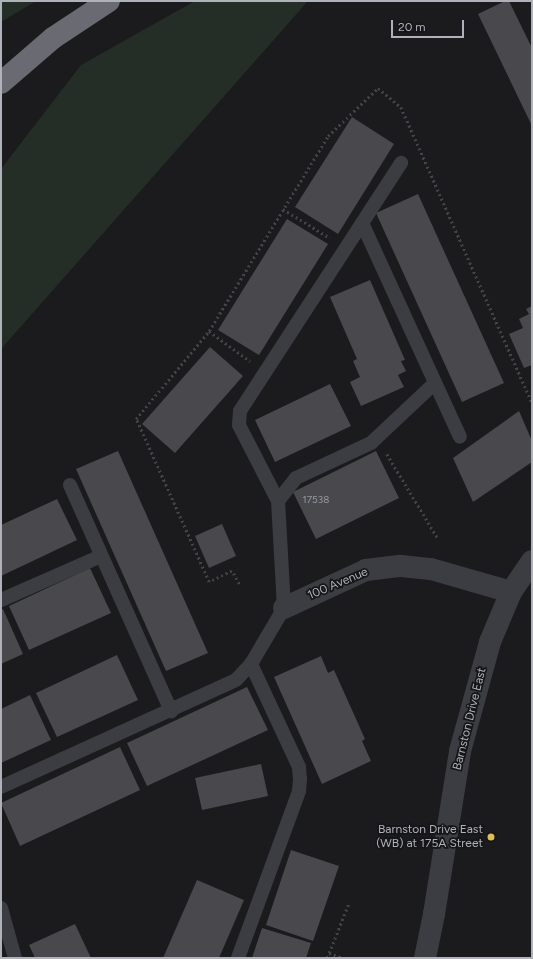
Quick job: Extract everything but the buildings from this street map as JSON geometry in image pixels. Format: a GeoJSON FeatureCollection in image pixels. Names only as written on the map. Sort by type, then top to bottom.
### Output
{"type":"FeatureCollection","features":[{"type":"Feature","properties":{"kind":"highway"},"geometry":{"type":"LineString","coordinates":[[1,83],[53,38],[109,1]]}},
{"type":"Feature","properties":{"kind":"street","name":"Barnston Drive East"},"geometry":{"type":"LineString","coordinates":[[425,958],[434,914],[460,751],[490,642],[511,592],[532,560]]}},
{"type":"Feature","properties":{"kind":"street","name":"100 Avenue"},"geometry":{"type":"LineString","coordinates":[[284,608],[366,570],[401,566],[431,569],[511,592]]}},
{"type":"Feature","properties":{"kind":"lane"},"geometry":{"type":"LineString","coordinates":[[1,787],[171,711],[236,680],[251,664],[284,608],[278,501],[239,425],[238,417],[265,372],[401,163]]}},
{"type":"Feature","properties":{"kind":"lane"},"geometry":{"type":"LineString","coordinates":[[362,223],[460,437]]}},
{"type":"Feature","properties":{"kind":"lane"},"geometry":{"type":"LineString","coordinates":[[278,501],[296,478],[366,446],[378,438],[435,382]]}},
{"type":"Feature","properties":{"kind":"lane"},"geometry":{"type":"LineString","coordinates":[[70,485],[171,711]]}},
{"type":"Feature","properties":{"kind":"lane"},"geometry":{"type":"LineString","coordinates":[[1,600],[101,556]]}},
{"type":"Feature","properties":{"kind":"lane"},"geometry":{"type":"LineString","coordinates":[[238,958],[299,791],[300,779],[298,767],[251,664]]}},
{"type":"Feature","properties":{"kind":"lane"},"geometry":{"type":"LineString","coordinates":[[1,908],[15,958]]}},
{"type":"Feature","properties":{"kind":"path"},"geometry":{"type":"LineString","coordinates":[[283,209],[345,248]]}},
{"type":"Feature","properties":{"kind":"path"},"geometry":{"type":"LineString","coordinates":[[209,331],[265,372]]}},
{"type":"Feature","properties":{"kind":"path"},"geometry":{"type":"LineString","coordinates":[[378,438],[437,537]]}},
{"type":"Feature","properties":{"kind":"path"},"geometry":{"type":"LineString","coordinates":[[327,958],[348,905]]}},
{"type":"Feature","properties":{"kind":"path"},"geometry":{"type":"LineString","coordinates":[[329,953],[343,958]]}},
{"type":"Feature","properties":{"kind":"shaded area"},"geometry":{"type":"Polygon","coordinates":[[[1,1],[36,1],[1,22],[1,1]]]}},
{"type":"Feature","properties":{"kind":"shaded area"},"geometry":{"type":"Polygon","coordinates":[[[195,1],[308,1],[1,349],[1,169],[81,65],[195,1]]]}},
{"type":"Feature","properties":{"kind":"place","name":"Barnston Drive East (WB) at 175A Street"},"geometry":{"type":"Point","coordinates":[491,837]}}]}
